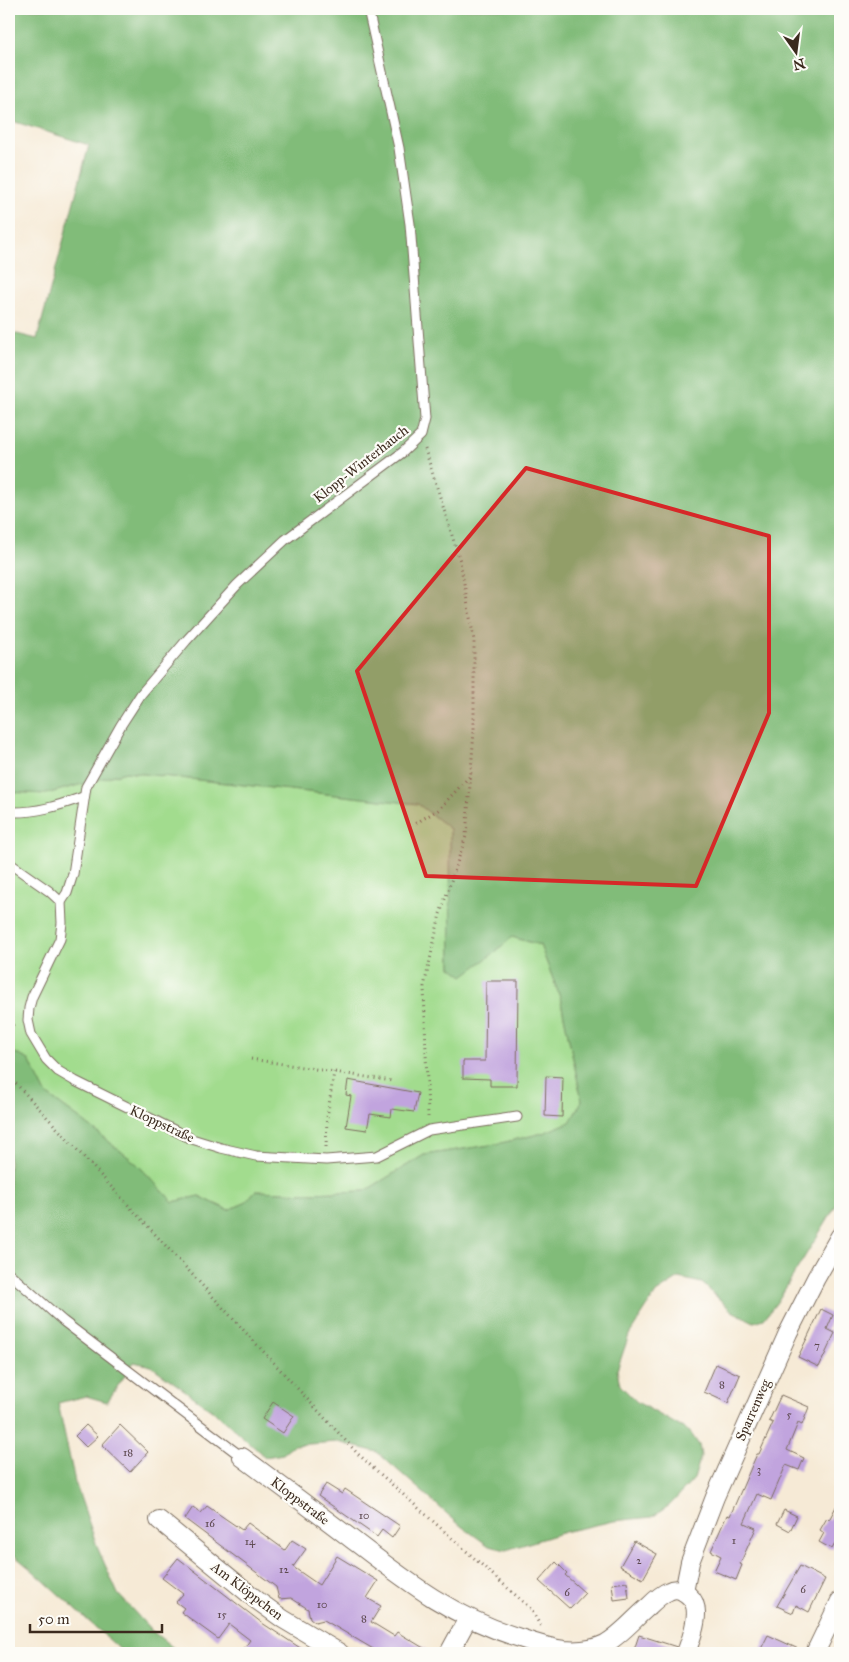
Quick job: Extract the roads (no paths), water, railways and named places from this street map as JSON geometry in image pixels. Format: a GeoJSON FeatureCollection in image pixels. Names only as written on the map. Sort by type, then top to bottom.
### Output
{"type":"FeatureCollection","features":[{"type":"Feature","properties":{"kind":"street","name":"Sparrenweg"},"geometry":{"type":"LineString","coordinates":[[684,1592],[690,1562],[715,1497],[788,1333],[840,1236]]}},
{"type":"Feature","properties":{"kind":"street","name":"Kloppstraße"},"geometry":{"type":"LineString","coordinates":[[242,1457],[420,1591],[468,1618],[506,1634],[542,1645],[565,1652],[602,1645],[614,1638],[658,1597],[670,1590],[677,1589],[684,1592]]}},
{"type":"Feature","properties":{"kind":"street","name":"Am Klöppchen"},"geometry":{"type":"LineString","coordinates":[[159,1520],[258,1601],[283,1619],[340,1653]]}},
{"type":"Feature","properties":{"kind":"street"},"geometry":{"type":"LineString","coordinates":[[684,1592],[692,1598],[696,1608],[696,1620],[686,1653]]}},
{"type":"Feature","properties":{"kind":"street"},"geometry":{"type":"LineString","coordinates":[[815,1653],[840,1601]]}},
{"type":"Feature","properties":{"kind":"street"},"geometry":{"type":"LineString","coordinates":[[449,1653],[468,1618]]}},
{"type":"Feature","properties":{"kind":"lane","name":"Klopp-Winterhauch"},"geometry":{"type":"LineString","coordinates":[[62,902],[68,893],[73,874],[86,786],[141,694],[237,585],[285,540],[404,452],[421,435],[425,419],[410,224],[399,148],[368,9]]}},
{"type":"Feature","properties":{"kind":"lane"},"geometry":{"type":"LineString","coordinates":[[9,812],[30,812],[51,808],[83,797]]}},
{"type":"Feature","properties":{"kind":"lane"},"geometry":{"type":"LineString","coordinates":[[9,863],[62,902]]}},
{"type":"Feature","properties":{"kind":"lane","name":"Kloppstraße"},"geometry":{"type":"LineString","coordinates":[[62,902],[60,939],[32,997],[28,1020],[31,1034],[36,1044],[46,1059],[58,1071],[89,1089],[192,1139],[220,1148],[256,1156],[326,1160],[377,1156],[429,1130],[517,1117]]}},
{"type":"Feature","properties":{"kind":"lane","name":"Kloppstraße"},"geometry":{"type":"LineString","coordinates":[[9,1273],[64,1321],[242,1457]]}}]}
